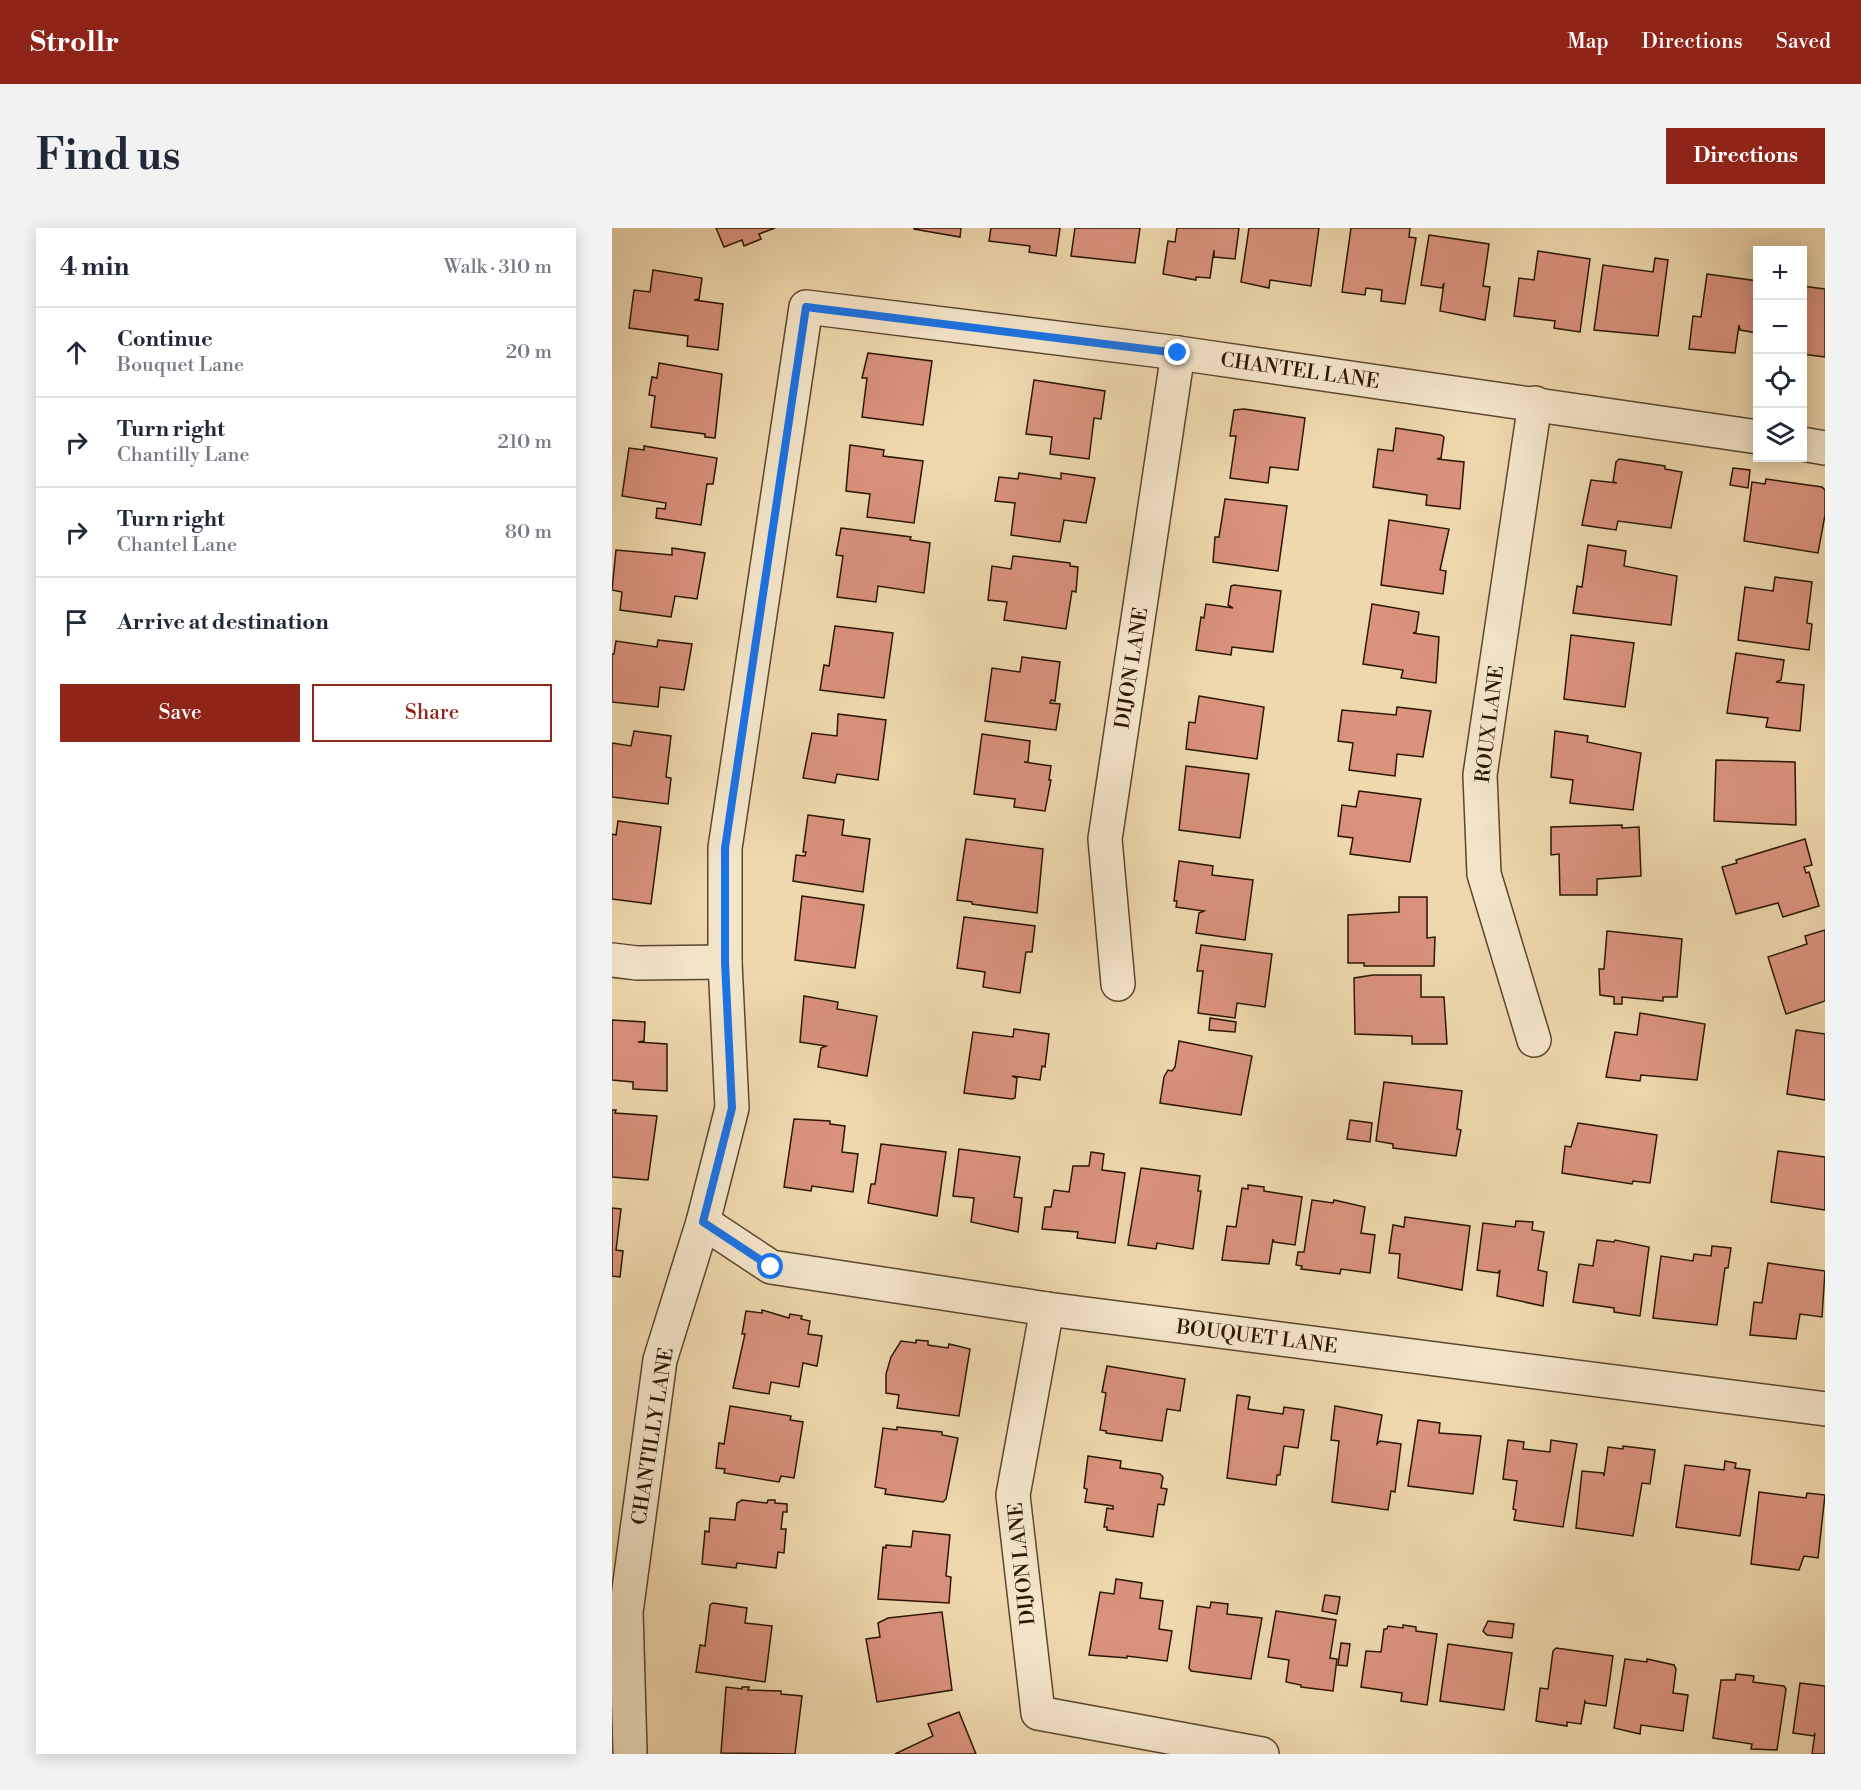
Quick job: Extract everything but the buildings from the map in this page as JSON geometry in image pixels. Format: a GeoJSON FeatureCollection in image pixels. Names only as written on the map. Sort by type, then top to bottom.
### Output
{"type":"FeatureCollection","features":[{"type":"Feature","properties":{"kind":"street","name":"CHANTEL LANE"},"geometry":{"type":"LineString","coordinates":[[806,307],[1178,353],[1753,436]]}},
{"type":"Feature","properties":{"kind":"street","name":"CHANTILLY LANE"},"geometry":{"type":"LineString","coordinates":[[630,1751],[626,1612],[660,1360],[703,1222],[732,1108],[725,962],[725,848],[806,307]]}},
{"type":"Feature","properties":{"kind":"street","name":"DIJON LANE"},"geometry":{"type":"LineString","coordinates":[[1118,984],[1105,840],[1178,353]]}},
{"type":"Feature","properties":{"kind":"street","name":"ROUX LANE"},"geometry":{"type":"LineString","coordinates":[[1534,1040],[1484,874],[1480,776],[1535,403]]}},
{"type":"Feature","properties":{"kind":"street"},"geometry":{"type":"LineString","coordinates":[[1807,445],[1825,448]]}},
{"type":"Feature","properties":{"kind":"street"},"geometry":{"type":"LineString","coordinates":[[612,960],[637,963],[725,962]]}},
{"type":"Feature","properties":{"kind":"street","name":"BOUQUET LANE"},"geometry":{"type":"LineString","coordinates":[[703,1222],[771,1267],[1047,1309],[1825,1409]]}},
{"type":"Feature","properties":{"kind":"street","name":"DIJON LANE"},"geometry":{"type":"LineString","coordinates":[[1047,1309],[1013,1495],[1038,1713],[1246,1753]]}},
{"type":"Feature","properties":{"kind":"route"},"geometry":{"type":"LineString","coordinates":[[771,1267],[703,1222],[732,1108],[725,962],[725,848],[806,307],[1178,353]]}}]}
